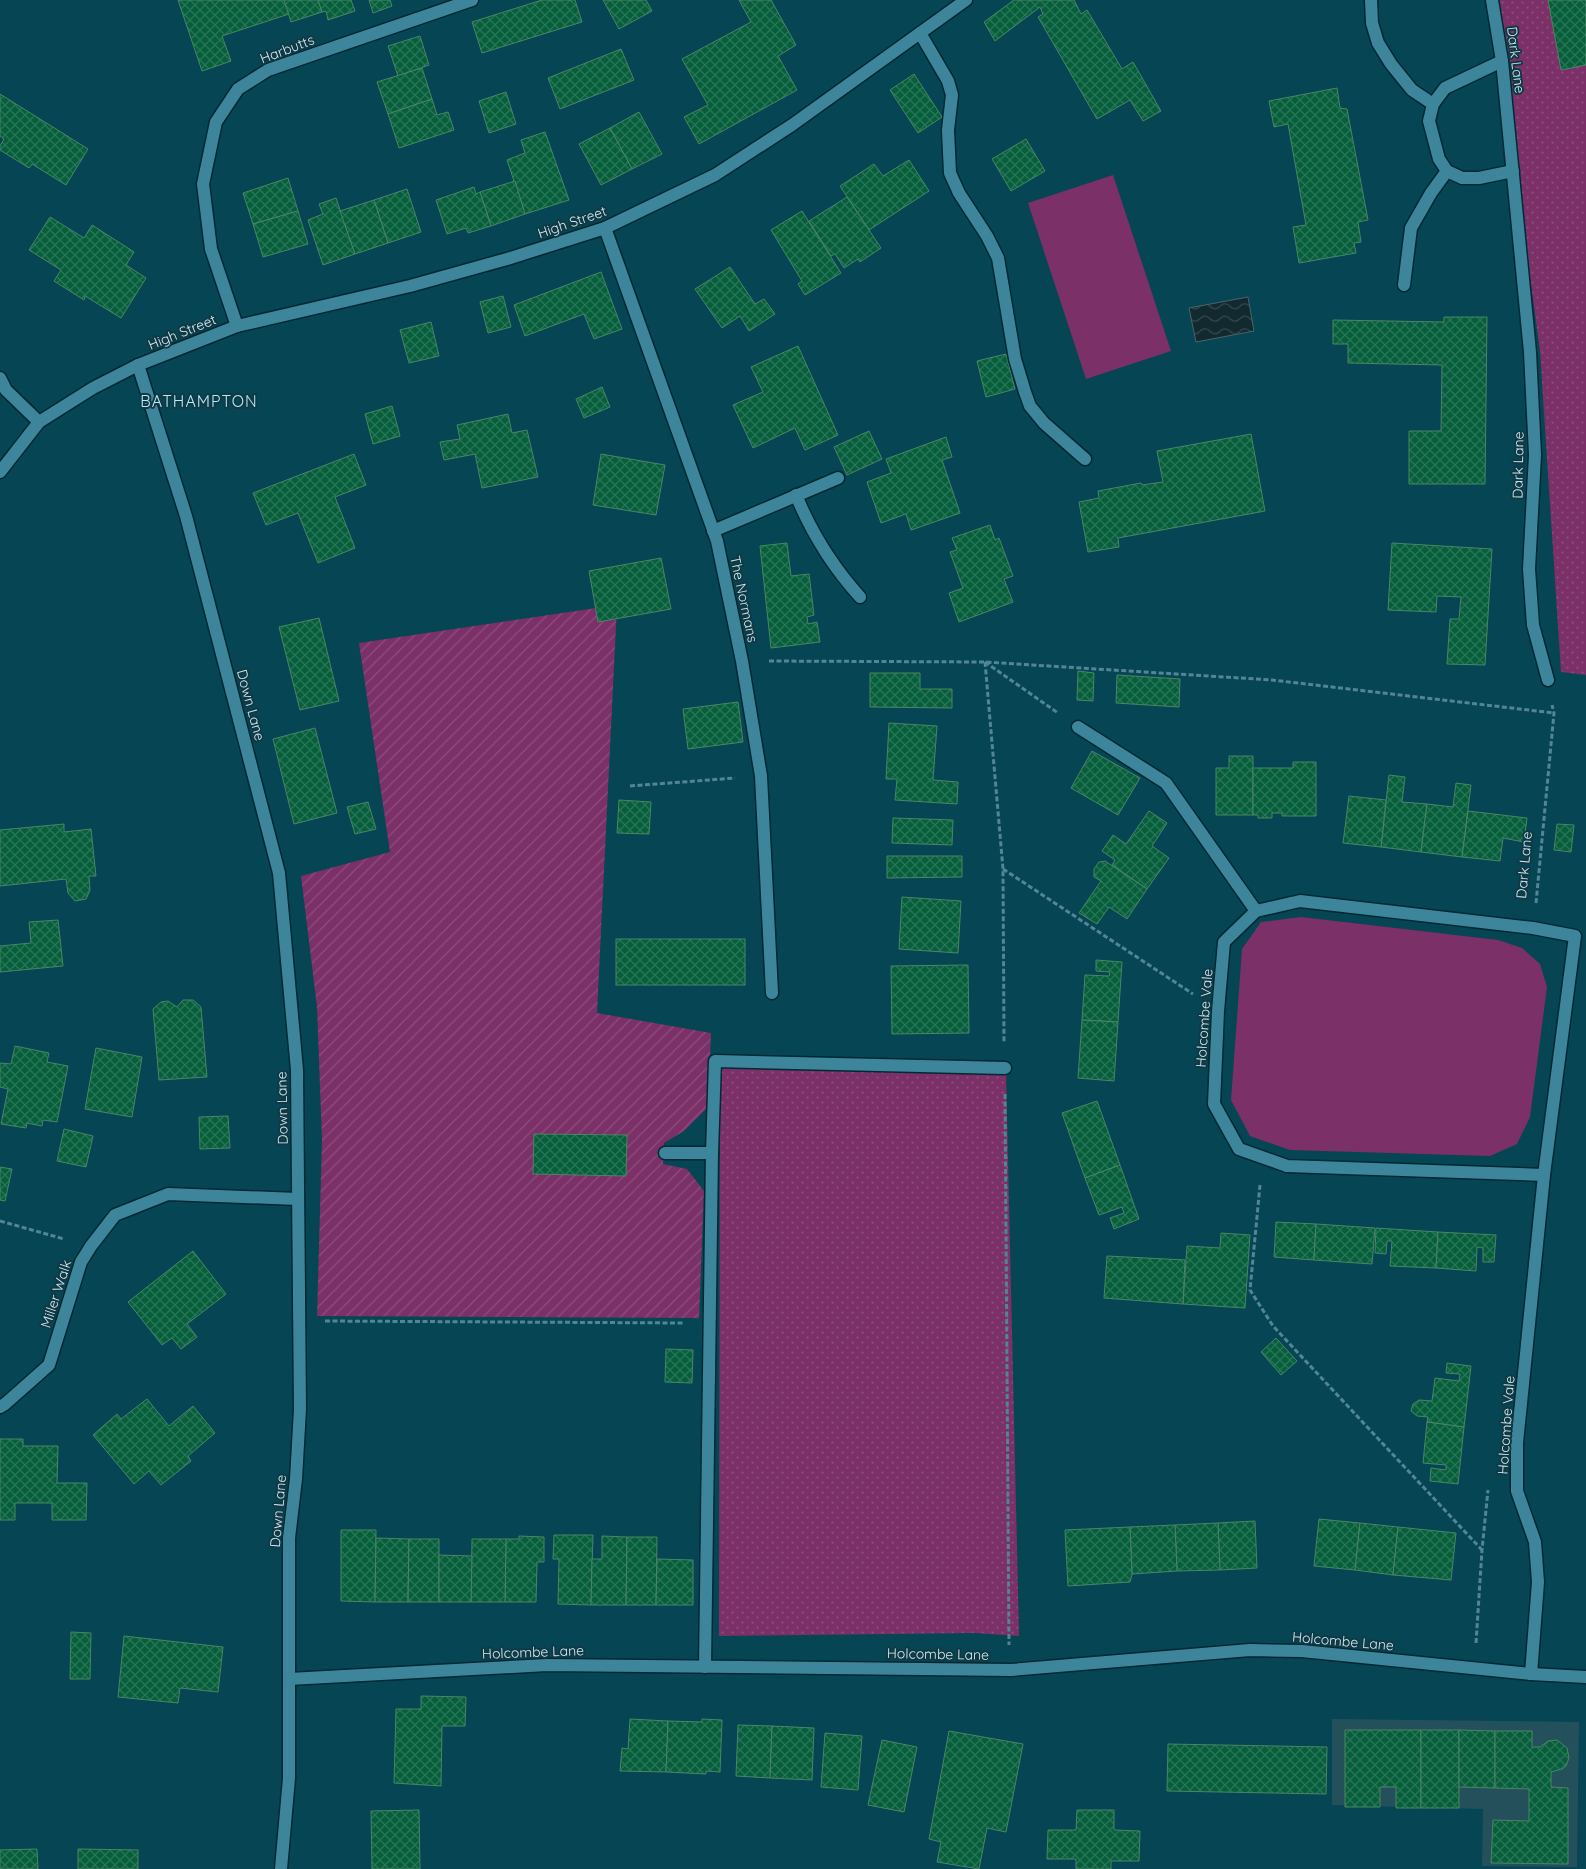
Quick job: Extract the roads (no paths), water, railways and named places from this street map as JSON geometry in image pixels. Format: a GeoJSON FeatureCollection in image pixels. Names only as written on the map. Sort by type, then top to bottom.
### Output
{"type":"FeatureCollection","features":[{"type":"Feature","properties":{"kind":"street","name":"Harbutts"},"geometry":{"type":"LineString","coordinates":[[237,326],[211,249],[204,184],[216,122],[238,89],[268,70],[472,0]]}},
{"type":"Feature","properties":{"kind":"street","name":"High Street"},"geometry":{"type":"LineString","coordinates":[[0,472],[40,422],[92,388],[138,365],[237,326],[410,286],[507,259],[606,228],[715,175],[792,125],[966,0]]}},
{"type":"Feature","properties":{"kind":"street"},"geometry":{"type":"LineString","coordinates":[[1371,0],[1372,23],[1378,44],[1412,90],[1433,104]]}},
{"type":"Feature","properties":{"kind":"street","name":"Dark Lane"},"geometry":{"type":"LineString","coordinates":[[1492,0],[1502,61],[1530,352],[1535,455],[1529,569],[1533,625],[1548,680]]}},
{"type":"Feature","properties":{"kind":"street"},"geometry":{"type":"LineString","coordinates":[[920,33],[948,81],[952,95],[948,130],[950,173],[959,192],[987,236],[998,258],[1015,359],[1030,406],[1044,423],[1085,459]]}},
{"type":"Feature","properties":{"kind":"street"},"geometry":{"type":"LineString","coordinates":[[1502,61],[1445,88],[1433,104],[1430,121],[1439,159],[1447,171],[1462,178],[1479,178],[1513,171]]}},
{"type":"Feature","properties":{"kind":"street"},"geometry":{"type":"LineString","coordinates":[[1404,285],[1411,228],[1431,192],[1447,171]]}},
{"type":"Feature","properties":{"kind":"street","name":"The Normans"},"geometry":{"type":"LineString","coordinates":[[606,228],[717,541],[742,661],[761,776],[772,993]]}},
{"type":"Feature","properties":{"kind":"street","name":"Down Lane"},"geometry":{"type":"LineString","coordinates":[[138,365],[186,516],[279,873],[297,1070],[300,1409],[296,1479],[289,1538],[289,1778],[281,1869]]}},
{"type":"Feature","properties":{"kind":"street"},"geometry":{"type":"LineString","coordinates":[[0,378],[6,390],[40,422]]}},
{"type":"Feature","properties":{"kind":"street"},"geometry":{"type":"LineString","coordinates":[[713,530],[838,478]]}},
{"type":"Feature","properties":{"kind":"street"},"geometry":{"type":"LineString","coordinates":[[796,495],[822,550],[840,576],[860,597]]}},
{"type":"Feature","properties":{"kind":"street"},"geometry":{"type":"LineString","coordinates":[[1078,726],[1166,783],[1256,911]]}},
{"type":"Feature","properties":{"kind":"street","name":"Holcombe Vale"},"geometry":{"type":"LineString","coordinates":[[1531,1674],[1538,1582],[1535,1542],[1517,1491],[1517,1443],[1544,1175],[1581,936],[1533,928],[1300,901],[1256,911],[1224,942],[1218,1011],[1214,1104],[1238,1149],[1287,1166],[1544,1175]]}},
{"type":"Feature","properties":{"kind":"street"},"geometry":{"type":"LineString","coordinates":[[705,1666],[709,1323],[715,1061],[1005,1068]]}},
{"type":"Feature","properties":{"kind":"street"},"geometry":{"type":"LineString","coordinates":[[665,1152],[712,1153]]}},
{"type":"Feature","properties":{"kind":"street","name":"Miller Walk"},"geometry":{"type":"LineString","coordinates":[[0,1406],[5,1404],[49,1364],[81,1262],[90,1246],[115,1215],[168,1194],[298,1199]]}},
{"type":"Feature","properties":{"kind":"street","name":"Holcombe Lane"},"geometry":{"type":"LineString","coordinates":[[289,1679],[547,1665],[1011,1670],[1250,1650],[1302,1651],[1531,1674],[1586,1677]]}},
{"type":"Feature","properties":{"kind":"water"},"geometry":{"type":"Polygon","coordinates":[[[1248,297],[1254,331],[1196,342],[1189,308],[1248,297]]]}},
{"type":"Feature","properties":{"kind":"district","name":"BATHAMPTON"},"geometry":{"type":"Point","coordinates":[199,401]}}]}
